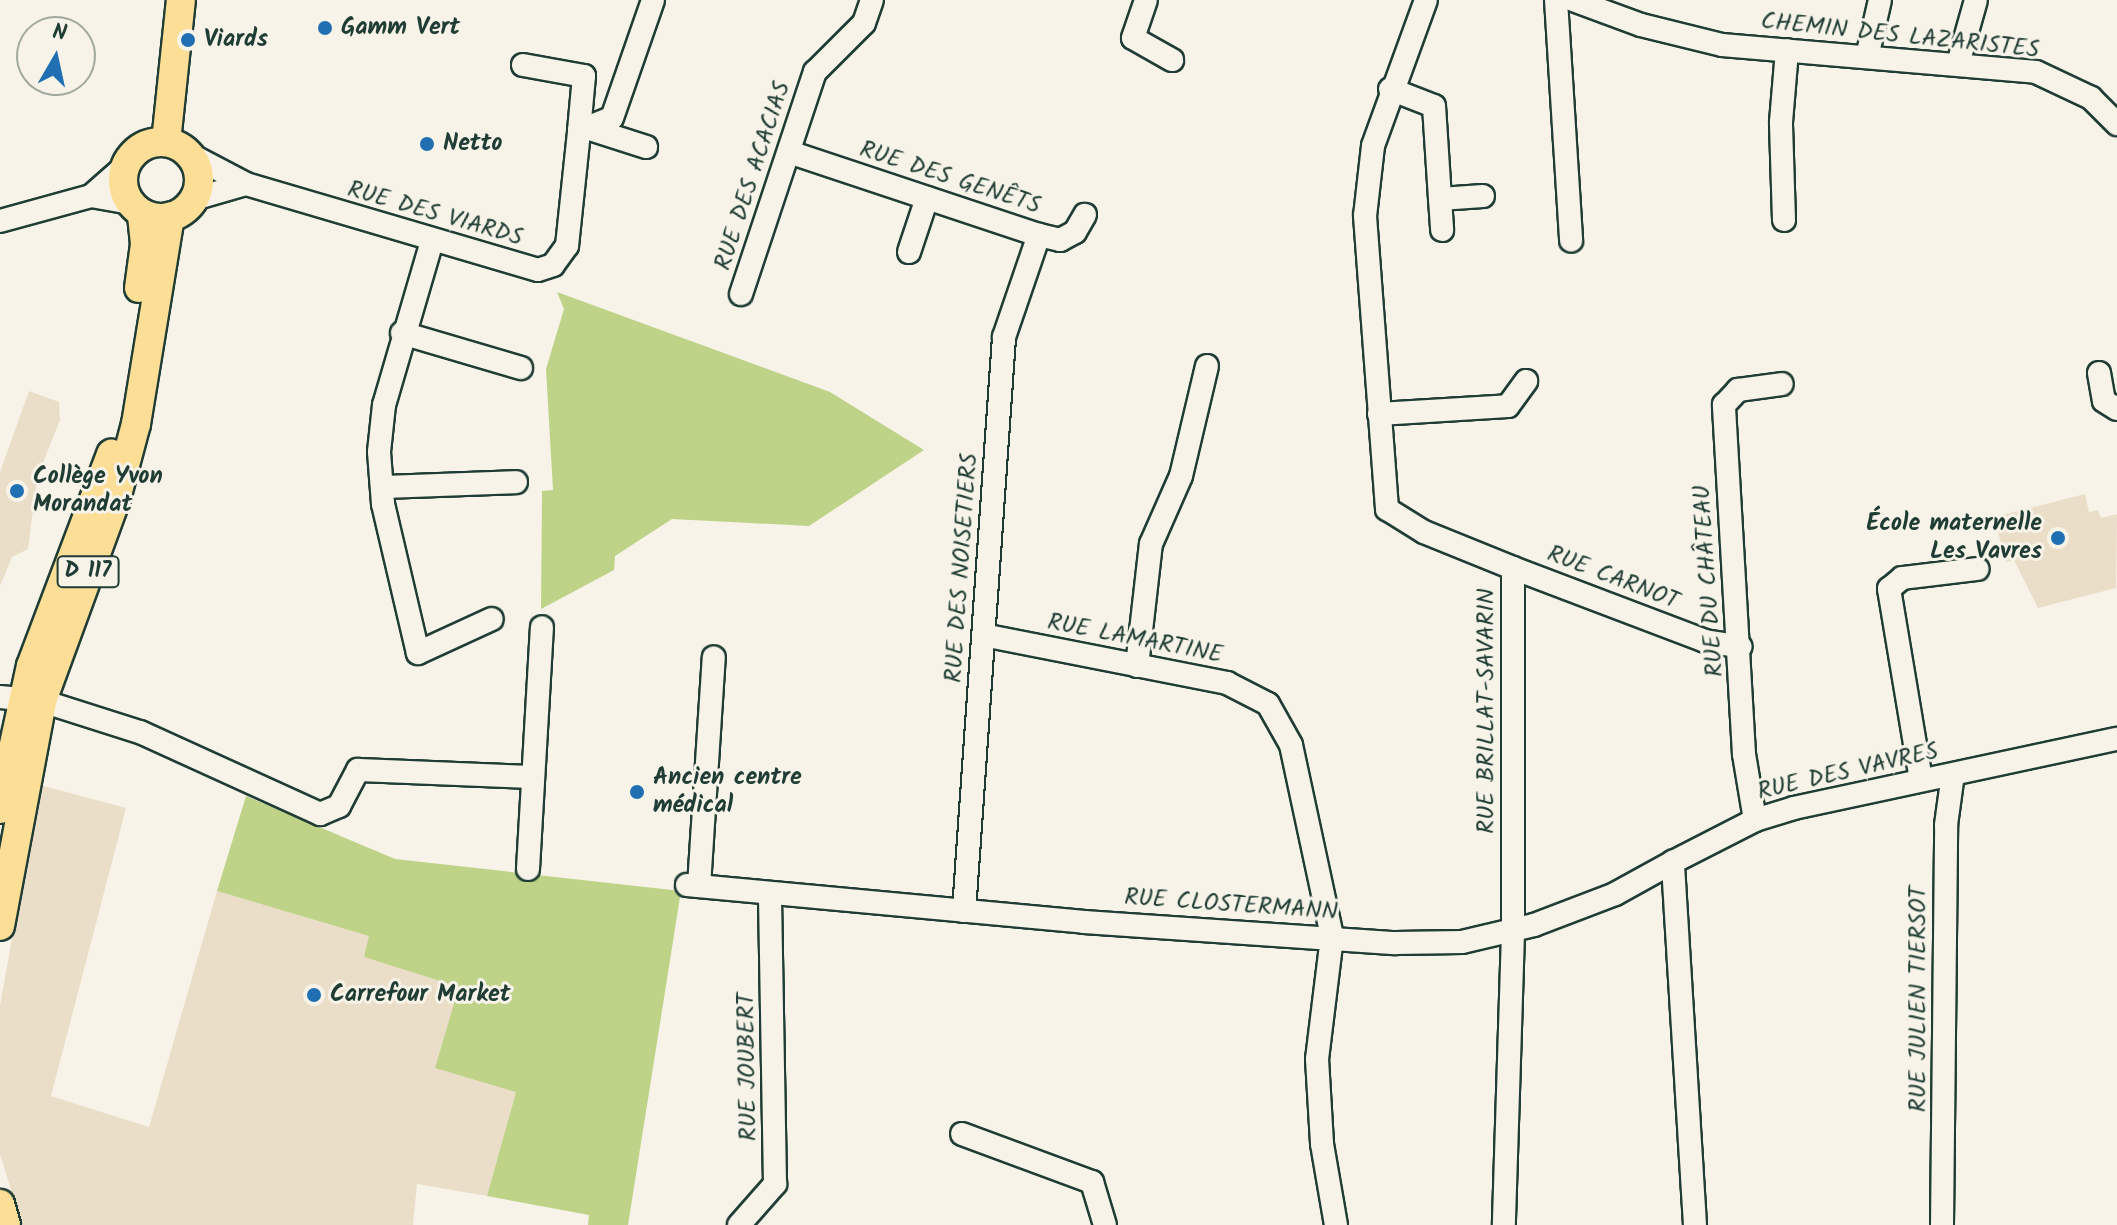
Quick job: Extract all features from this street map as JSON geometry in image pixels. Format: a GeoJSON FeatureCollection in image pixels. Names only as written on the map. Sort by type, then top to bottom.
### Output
{"type":"FeatureCollection","features":[{"type":"Feature","properties":{"kind":"main road"},"geometry":{"type":"LineString","coordinates":[[178,148],[146,145],[125,166],[123,185],[136,208],[170,217],[194,199],[199,176],[178,148],[181,0]]}},
{"type":"Feature","properties":{"kind":"main road","name":"D 117"},"geometry":{"type":"LineString","coordinates":[[0,809],[21,700],[122,425],[145,244],[136,208]]}},
{"type":"Feature","properties":{"kind":"main road","name":"D 117"},"geometry":{"type":"LineString","coordinates":[[0,926],[21,700],[120,484],[136,424],[170,217]]}},
{"type":"Feature","properties":{"kind":"main road"},"geometry":{"type":"LineString","coordinates":[[0,1204],[6,1225]]}},
{"type":"Feature","properties":{"kind":"street"},"geometry":{"type":"LineString","coordinates":[[585,130],[612,118],[653,0]]}},
{"type":"Feature","properties":{"kind":"street","name":"RUE DES ACACIAS"},"geometry":{"type":"LineString","coordinates":[[741,294],[815,72],[864,23],[872,0]]}},
{"type":"Feature","properties":{"kind":"street"},"geometry":{"type":"LineString","coordinates":[[1146,0],[1133,38],[1172,60]]}},
{"type":"Feature","properties":{"kind":"street","name":"RUE BRILLAT-SAVARIN"},"geometry":{"type":"LineString","coordinates":[[1426,0],[1390,89],[1373,146],[1365,216],[1387,509],[1424,532],[1513,568],[1513,933],[1504,1225]]}},
{"type":"Feature","properties":{"kind":"street"},"geometry":{"type":"LineString","coordinates":[[1556,0],[1571,241]]}},
{"type":"Feature","properties":{"kind":"street","name":"CHEMIN DES LAZARISTES"},"geometry":{"type":"LineString","coordinates":[[1573,0],[1597,4],[1682,37],[1787,50],[2036,72],[2066,83],[2091,98],[2117,124]]}},
{"type":"Feature","properties":{"kind":"street"},"geometry":{"type":"LineString","coordinates":[[1867,57],[1880,0]]}},
{"type":"Feature","properties":{"kind":"street"},"geometry":{"type":"LineString","coordinates":[[1958,64],[1976,0]]}},
{"type":"Feature","properties":{"kind":"street"},"geometry":{"type":"LineString","coordinates":[[1784,220],[1781,122],[1787,50]]}},
{"type":"Feature","properties":{"kind":"street","name":"RUE DES VIARDS"},"geometry":{"type":"LineString","coordinates":[[178,148],[246,184],[538,270],[553,265],[567,246],[585,130],[584,76],[523,65]]}},
{"type":"Feature","properties":{"kind":"street"},"geometry":{"type":"LineString","coordinates":[[1390,89],[1434,106],[1442,230]]}},
{"type":"Feature","properties":{"kind":"street"},"geometry":{"type":"LineString","coordinates":[[585,130],[646,147]]}},
{"type":"Feature","properties":{"kind":"street","name":"RUE DES GENÊTS"},"geometry":{"type":"LineString","coordinates":[[789,152],[1060,240],[1075,232],[1085,215]]}},
{"type":"Feature","properties":{"kind":"street"},"geometry":{"type":"LineString","coordinates":[[0,221],[91,196],[125,166]]}},
{"type":"Feature","properties":{"kind":"street"},"geometry":{"type":"LineString","coordinates":[[194,199],[246,184]]}},
{"type":"Feature","properties":{"kind":"street"},"geometry":{"type":"LineString","coordinates":[[91,196],[136,208]]}},
{"type":"Feature","properties":{"kind":"street"},"geometry":{"type":"LineString","coordinates":[[1440,199],[1483,196]]}},
{"type":"Feature","properties":{"kind":"street"},"geometry":{"type":"LineString","coordinates":[[909,252],[927,198]]}},
{"type":"Feature","properties":{"kind":"street","name":"RUE DES NOISETIERS"},"geometry":{"type":"LineString","coordinates":[[964,911],[1004,337],[1039,235]]}},
{"type":"Feature","properties":{"kind":"street"},"geometry":{"type":"LineString","coordinates":[[432,241],[402,333],[384,405],[382,487],[399,586],[418,653],[492,619]]}},
{"type":"Feature","properties":{"kind":"street"},"geometry":{"type":"LineString","coordinates":[[402,333],[521,368]]}},
{"type":"Feature","properties":{"kind":"street"},"geometry":{"type":"LineString","coordinates":[[1137,666],[1151,544],[1181,476],[1207,366]]}},
{"type":"Feature","properties":{"kind":"street"},"geometry":{"type":"LineString","coordinates":[[2099,373],[2104,401],[2117,409]]}},
{"type":"Feature","properties":{"kind":"street"},"geometry":{"type":"LineString","coordinates":[[1379,414],[1508,406],[1526,381]]}},
{"type":"Feature","properties":{"kind":"street","name":"RUE DU CHÂTEAU"},"geometry":{"type":"LineString","coordinates":[[1755,820],[1746,779],[1741,647],[1724,405],[1738,390],[1782,384]]}},
{"type":"Feature","properties":{"kind":"street"},"geometry":{"type":"LineString","coordinates":[[382,487],[516,482]]}},
{"type":"Feature","properties":{"kind":"street","name":"RUE CARNOT"},"geometry":{"type":"LineString","coordinates":[[1513,568],[1705,641],[1741,647]]}},
{"type":"Feature","properties":{"kind":"street"},"geometry":{"type":"LineString","coordinates":[[1921,780],[1889,589],[1902,578],[1977,569]]}},
{"type":"Feature","properties":{"kind":"street"},"geometry":{"type":"LineString","coordinates":[[528,869],[542,627]]}},
{"type":"Feature","properties":{"kind":"street","name":"RUE LAMARTINE"},"geometry":{"type":"LineString","coordinates":[[983,635],[1227,683],[1268,704],[1291,745],[1332,937],[1317,1059],[1322,1144],[1336,1225]]}},
{"type":"Feature","properties":{"kind":"street","name":"RUE CLOSTERMANN"},"geometry":{"type":"LineString","coordinates":[[714,657],[693,885],[964,911],[1435,943],[1513,933],[1615,894],[1673,862]]}},
{"type":"Feature","properties":{"kind":"street"},"geometry":{"type":"LineString","coordinates":[[21,700],[140,732],[320,814],[339,806],[358,770],[532,777]]}},
{"type":"Feature","properties":{"kind":"street","name":"RUE DES VAVRES"},"geometry":{"type":"LineString","coordinates":[[1673,862],[1755,820],[1921,780],[2117,739]]}},
{"type":"Feature","properties":{"kind":"street","name":"RUE JULIEN TIERSOT"},"geometry":{"type":"LineString","coordinates":[[1942,1225],[1946,825],[1953,774]]}},
{"type":"Feature","properties":{"kind":"street"},"geometry":{"type":"LineString","coordinates":[[1673,862],[1695,1225]]}},
{"type":"Feature","properties":{"kind":"street","name":"RUE JOUBERT"},"geometry":{"type":"LineString","coordinates":[[739,1225],[775,1184],[770,894]]}},
{"type":"Feature","properties":{"kind":"street"},"geometry":{"type":"LineString","coordinates":[[962,1134],[1092,1182],[1103,1204],[1105,1225]]}},
{"type":"Feature","properties":{"kind":"shaded area","name":"Collège Yvon Morandat"},"geometry":{"type":"Polygon","coordinates":[[[29,391],[59,402],[60,420],[37,478],[28,549],[12,557],[0,586],[0,472],[29,391]]]}},
{"type":"Feature","properties":{"kind":"shaded area","name":"École maternelle Les Vavres"},"geometry":{"type":"Polygon","coordinates":[[[2085,494],[2089,512],[2098,510],[2101,518],[2117,514],[2116,588],[2038,608],[2014,560],[2006,562],[1994,517],[2085,494]]]}},
{"type":"Feature","properties":{"kind":"shaded area"},"geometry":{"type":"Polygon","coordinates":[[[40,785],[126,808],[51,1096],[149,1127],[217,891],[370,936],[364,957],[460,987],[516,1092],[487,1196],[417,1184],[413,1225],[22,1225],[0,1154],[0,1005],[40,785]]]}},
{"type":"Feature","properties":{"kind":"green space"},"geometry":{"type":"Polygon","coordinates":[[[557,292],[830,392],[924,450],[809,526],[672,519],[615,556],[614,570],[541,609],[542,491],[553,490],[546,369],[564,309],[557,292]]]}},
{"type":"Feature","properties":{"kind":"green space"},"geometry":{"type":"Polygon","coordinates":[[[246,796],[395,859],[681,891],[628,1225],[588,1225],[589,1215],[487,1196],[516,1092],[435,1068],[459,987],[364,957],[369,936],[217,891],[246,796]]]}},
{"type":"Feature","properties":{"kind":"place","name":"Gamm Vert"},"geometry":{"type":"Point","coordinates":[325,28]}},
{"type":"Feature","properties":{"kind":"place","name":"Viards"},"geometry":{"type":"Point","coordinates":[188,40]}},
{"type":"Feature","properties":{"kind":"place","name":"Netto"},"geometry":{"type":"Point","coordinates":[427,144]}},
{"type":"Feature","properties":{"kind":"place","name":"Collège Yvon Morandat"},"geometry":{"type":"Point","coordinates":[17,491]}},
{"type":"Feature","properties":{"kind":"place","name":"École maternelle Les Vavres"},"geometry":{"type":"Point","coordinates":[2058,538]}},
{"type":"Feature","properties":{"kind":"place","name":"Ancien centre médical"},"geometry":{"type":"Point","coordinates":[637,792]}},
{"type":"Feature","properties":{"kind":"place","name":"Carrefour Market"},"geometry":{"type":"Point","coordinates":[314,995]}}]}
